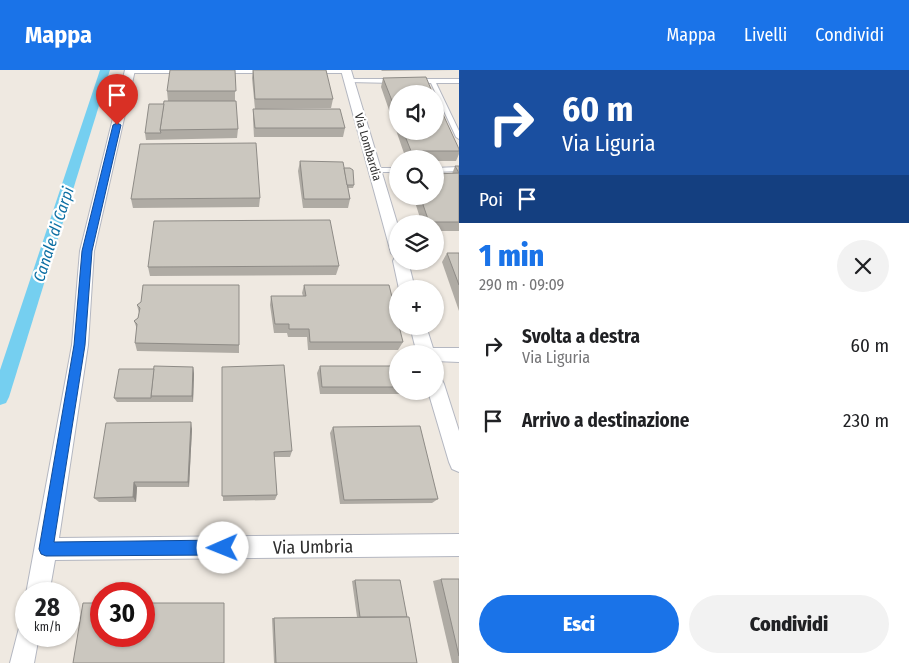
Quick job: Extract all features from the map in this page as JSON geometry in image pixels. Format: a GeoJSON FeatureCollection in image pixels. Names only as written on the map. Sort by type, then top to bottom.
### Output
{"type":"FeatureCollection","features":[{"type":"Feature","properties":{"kind":"street"},"geometry":{"type":"LineString","coordinates":[[39,582],[46,549],[80,345],[87,251],[130,71]]}},
{"type":"Feature","properties":{"kind":"street","name":"Via Lombardia"},"geometry":{"type":"LineString","coordinates":[[347,74],[389,222]]}},
{"type":"Feature","properties":{"kind":"street"},"geometry":{"type":"LineString","coordinates":[[444,354],[459,354]]}},
{"type":"Feature","properties":{"kind":"street"},"geometry":{"type":"LineString","coordinates":[[440,400],[459,462]]}},
{"type":"Feature","properties":{"kind":"street","name":"Via Umbria"},"geometry":{"type":"LineString","coordinates":[[46,549],[459,545]]}},
{"type":"Feature","properties":{"kind":"street"},"geometry":{"type":"LineString","coordinates":[[22,663],[26,647]]}},
{"type":"Feature","properties":{"kind":"lane"},"geometry":{"type":"LineString","coordinates":[[130,71],[189,71]]}},
{"type":"Feature","properties":{"kind":"lane"},"geometry":{"type":"LineString","coordinates":[[218,71],[268,71]]}},
{"type":"Feature","properties":{"kind":"lane"},"geometry":{"type":"LineString","coordinates":[[307,71],[403,81]]}},
{"type":"Feature","properties":{"kind":"lane"},"geometry":{"type":"LineString","coordinates":[[413,81],[459,81]]}},
{"type":"Feature","properties":{"kind":"lane"},"geometry":{"type":"LineString","coordinates":[[432,82],[459,137]]}},
{"type":"Feature","properties":{"kind":"lane"},"geometry":{"type":"LineString","coordinates":[[444,170],[459,169]]}},
{"type":"Feature","properties":{"kind":"lane"},"geometry":{"type":"LineString","coordinates":[[374,170],[389,170]]}},
{"type":"Feature","properties":{"kind":"building"},"geometry":{"type":"Polygon","coordinates":[[[170,70],[235,70],[236,91],[167,91],[170,70]]]}},
{"type":"Feature","properties":{"kind":"building"},"geometry":{"type":"Polygon","coordinates":[[[253,70],[326,70],[333,99],[255,99],[253,70]]]}},
{"type":"Feature","properties":{"kind":"building"},"geometry":{"type":"Polygon","coordinates":[[[426,77],[429,85],[389,85],[389,93],[383,78],[426,77]]]}},
{"type":"Feature","properties":{"kind":"building"},"geometry":{"type":"Polygon","coordinates":[[[164,101],[236,101],[238,129],[160,130],[164,101]]]}},
{"type":"Feature","properties":{"kind":"building"},"geometry":{"type":"Polygon","coordinates":[[[149,104],[164,104],[161,133],[145,133],[149,104]]]}},
{"type":"Feature","properties":{"kind":"building"},"geometry":{"type":"Polygon","coordinates":[[[253,109],[340,109],[345,128],[255,128],[253,109]]]}},
{"type":"Feature","properties":{"kind":"building"},"geometry":{"type":"Polygon","coordinates":[[[444,116],[459,151],[444,150],[411,150],[407,140],[444,140],[444,116]]]}},
{"type":"Feature","properties":{"kind":"building"},"geometry":{"type":"Polygon","coordinates":[[[256,143],[260,198],[131,199],[140,144],[256,143]]]}},
{"type":"Feature","properties":{"kind":"building"},"geometry":{"type":"Polygon","coordinates":[[[300,161],[343,162],[350,199],[304,199],[300,161]]]}},
{"type":"Feature","properties":{"kind":"building"},"geometry":{"type":"Polygon","coordinates":[[[344,168],[353,170],[354,185],[347,185],[344,168]]]}},
{"type":"Feature","properties":{"kind":"building"},"geometry":{"type":"Polygon","coordinates":[[[459,173],[459,222],[444,222],[444,215],[427,215],[423,205],[444,205],[444,174],[459,173]]]}},
{"type":"Feature","properties":{"kind":"building"},"geometry":{"type":"Polygon","coordinates":[[[330,220],[339,266],[148,267],[154,221],[330,220]]]}},
{"type":"Feature","properties":{"kind":"building"},"geometry":{"type":"Polygon","coordinates":[[[447,253],[459,253],[459,285],[447,253]]]}},
{"type":"Feature","properties":{"kind":"building"},"geometry":{"type":"Polygon","coordinates":[[[143,285],[239,285],[239,345],[135,343],[137,324],[134,321],[138,318],[140,308],[137,305],[141,302],[143,285]]]}},
{"type":"Feature","properties":{"kind":"building"},"geometry":{"type":"Polygon","coordinates":[[[304,285],[389,285],[389,335],[401,335],[403,342],[310,342],[309,329],[289,329],[289,324],[275,324],[271,296],[306,296],[304,285]]]}},
{"type":"Feature","properties":{"kind":"building"},"geometry":{"type":"Polygon","coordinates":[[[284,365],[292,451],[274,452],[277,495],[222,496],[222,367],[284,365]]]}},
{"type":"Feature","properties":{"kind":"building"},"geometry":{"type":"Polygon","coordinates":[[[154,366],[193,367],[192,396],[151,396],[154,366]]]}},
{"type":"Feature","properties":{"kind":"building"},"geometry":{"type":"Polygon","coordinates":[[[320,366],[389,366],[389,387],[322,387],[320,366]]]}},
{"type":"Feature","properties":{"kind":"building"},"geometry":{"type":"Polygon","coordinates":[[[119,369],[154,369],[151,398],[114,398],[119,369]]]}},
{"type":"Feature","properties":{"kind":"building"},"geometry":{"type":"Polygon","coordinates":[[[191,422],[188,482],[134,482],[133,497],[94,498],[106,423],[191,422]]]}},
{"type":"Feature","properties":{"kind":"building"},"geometry":{"type":"Polygon","coordinates":[[[420,426],[438,499],[344,500],[333,427],[420,426]]]}},
{"type":"Feature","properties":{"kind":"building"},"geometry":{"type":"Polygon","coordinates":[[[441,579],[459,579],[459,656],[441,579]]]}},
{"type":"Feature","properties":{"kind":"building"},"geometry":{"type":"Polygon","coordinates":[[[355,580],[400,580],[407,617],[360,617],[355,580]]]}},
{"type":"Feature","properties":{"kind":"building"},"geometry":{"type":"Polygon","coordinates":[[[83,603],[90,603],[90,647],[155,647],[155,603],[224,603],[224,663],[73,663],[76,647],[80,647],[80,621],[83,603]]]}},
{"type":"Feature","properties":{"kind":"building"},"geometry":{"type":"Polygon","coordinates":[[[409,617],[417,663],[276,663],[274,618],[409,617]]]}},
{"type":"Feature","properties":{"kind":"waterway","name":"Canale di Carpi"},"geometry":{"type":"LineString","coordinates":[[0,397],[105,70]]}},
{"type":"Feature","properties":{"kind":"route"},"geometry":{"type":"LineString","coordinates":[[117,125],[87,251],[80,345],[46,549],[223,548]]}}]}
